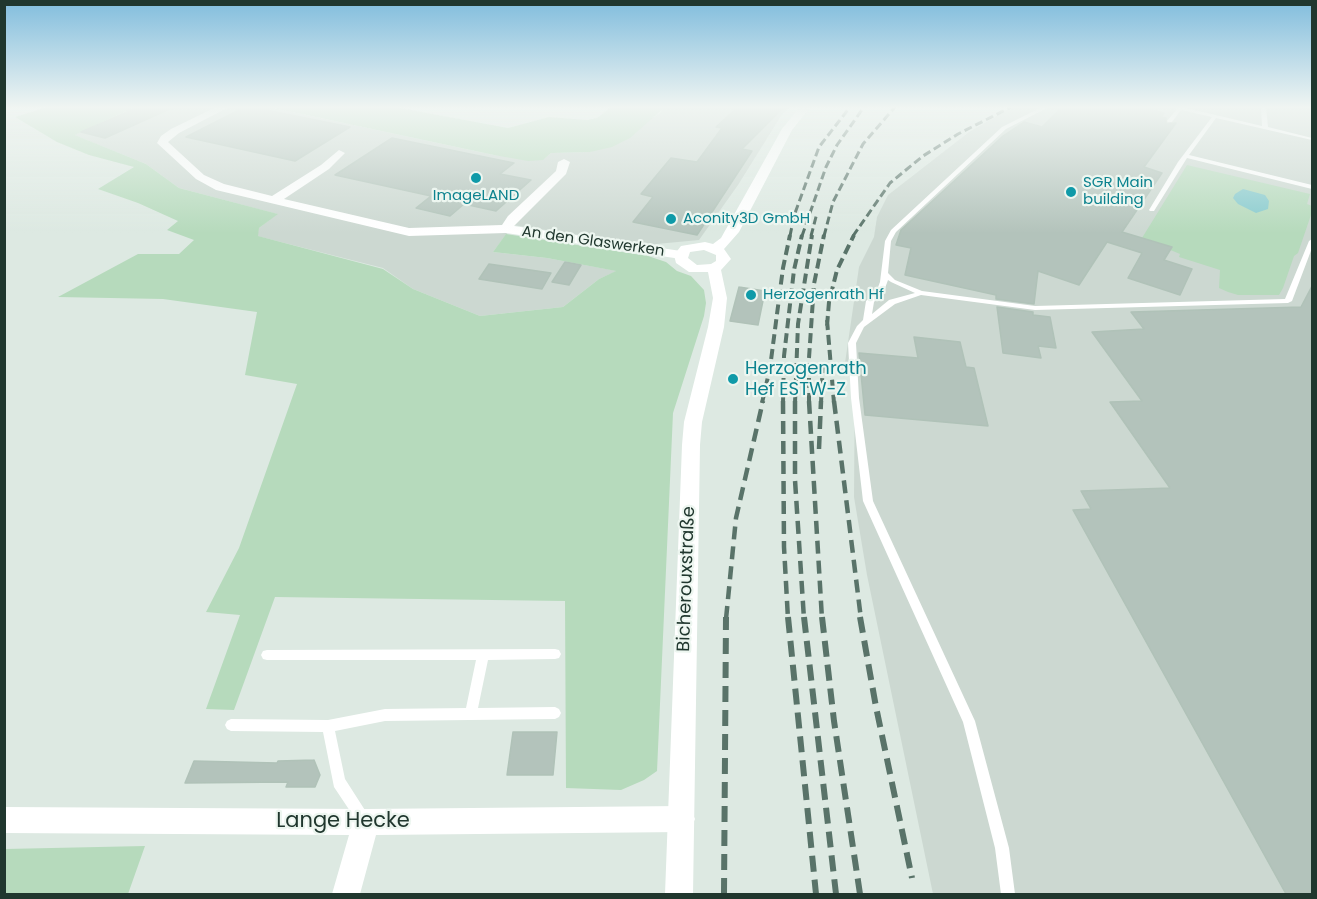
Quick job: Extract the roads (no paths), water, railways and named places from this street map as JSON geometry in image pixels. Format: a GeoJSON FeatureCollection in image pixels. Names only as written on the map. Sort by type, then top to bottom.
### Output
{"type":"FeatureCollection","features":[{"type":"Feature","properties":{"kind":"street","name":"An den Glaswerken"},"geometry":{"type":"LineString","coordinates":[[167,149],[200,177],[220,187],[409,232],[506,230],[681,255]]}},
{"type":"Feature","properties":{"kind":"street"},"geometry":{"type":"LineString","coordinates":[[715,259],[695,246],[681,255],[681,260],[685,265],[694,269],[715,259],[733,232],[777,149]]}},
{"type":"Feature","properties":{"kind":"street"},"geometry":{"type":"LineString","coordinates":[[274,200],[325,167],[339,153]]}},
{"type":"Feature","properties":{"kind":"street","name":"An den Glaswerken"},"geometry":{"type":"LineString","coordinates":[[506,230],[512,219],[562,172],[564,162]]}},
{"type":"Feature","properties":{"kind":"street","name":"Bicherouxstraße"},"geometry":{"type":"LineString","coordinates":[[679,894],[691,445],[695,412],[716,327],[720,298],[715,259]]}},
{"type":"Feature","properties":{"kind":"street","name":"Lange Hecke"},"geometry":{"type":"LineString","coordinates":[[4,820],[366,822],[682,819]]}},
{"type":"Feature","properties":{"kind":"street"},"geometry":{"type":"LineString","coordinates":[[346,894],[366,822]]}},
{"type":"Feature","properties":{"kind":"lane"},"geometry":{"type":"LineString","coordinates":[[867,321],[870,301],[880,291],[886,274],[888,241],[893,231],[981,149]]}},
{"type":"Feature","properties":{"kind":"lane"},"geometry":{"type":"LineString","coordinates":[[1152,210],[1193,149]]}},
{"type":"Feature","properties":{"kind":"lane"},"geometry":{"type":"LineString","coordinates":[[1187,156],[1312,187]]}},
{"type":"Feature","properties":{"kind":"lane"},"geometry":{"type":"LineString","coordinates":[[886,274],[893,281],[921,293],[1035,308],[1288,301],[1312,241]]}},
{"type":"Feature","properties":{"kind":"lane"},"geometry":{"type":"LineString","coordinates":[[1302,269],[1312,272]]}},
{"type":"Feature","properties":{"kind":"lane"},"geometry":{"type":"LineString","coordinates":[[921,293],[892,302],[861,326],[852,343],[855,398],[868,501],[969,721],[1002,849],[1008,894]]}},
{"type":"Feature","properties":{"kind":"lane"},"geometry":{"type":"LineString","coordinates":[[267,655],[555,654]]}},
{"type":"Feature","properties":{"kind":"lane"},"geometry":{"type":"LineString","coordinates":[[471,714],[483,655]]}},
{"type":"Feature","properties":{"kind":"lane"},"geometry":{"type":"LineString","coordinates":[[231,725],[328,726],[385,715],[555,713]]}},
{"type":"Feature","properties":{"kind":"lane"},"geometry":{"type":"LineString","coordinates":[[328,726],[339,782],[366,822]]}},
{"type":"Feature","properties":{"kind":"water"},"geometry":{"type":"Polygon","coordinates":[[[1243,189],[1265,195],[1269,201],[1268,209],[1256,213],[1238,204],[1233,198],[1243,189]]]}},
{"type":"Feature","properties":{"kind":"railway"},"geometry":{"type":"LineString","coordinates":[[790,236],[794,216],[818,149]]}},
{"type":"Feature","properties":{"kind":"railway"},"geometry":{"type":"LineString","coordinates":[[802,236],[826,167],[835,149]]}},
{"type":"Feature","properties":{"kind":"railway"},"geometry":{"type":"LineString","coordinates":[[824,236],[833,202],[860,149]]}},
{"type":"Feature","properties":{"kind":"railway"},"geometry":{"type":"LineString","coordinates":[[853,236],[890,183],[934,149]]}},
{"type":"Feature","properties":{"kind":"railway"},"geometry":{"type":"LineString","coordinates":[[811,236],[817,213]]}},
{"type":"Feature","properties":{"kind":"railway"},"geometry":{"type":"LineString","coordinates":[[762,403],[770,368],[783,268],[790,235]]}},
{"type":"Feature","properties":{"kind":"railway"},"geometry":{"type":"LineString","coordinates":[[783,403],[784,356],[794,270],[802,235]]}},
{"type":"Feature","properties":{"kind":"railway"},"geometry":{"type":"LineString","coordinates":[[795,403],[798,324],[812,235]]}},
{"type":"Feature","properties":{"kind":"railway"},"geometry":{"type":"LineString","coordinates":[[809,401],[809,358],[814,284],[824,235]]}},
{"type":"Feature","properties":{"kind":"railway"},"geometry":{"type":"LineString","coordinates":[[827,323],[829,302],[837,270],[854,235]]}},
{"type":"Feature","properties":{"kind":"railway"},"geometry":{"type":"LineString","coordinates":[[827,323],[834,403]]}},
{"type":"Feature","properties":{"kind":"railway"},"geometry":{"type":"LineString","coordinates":[[821,403],[823,362]]}},
{"type":"Feature","properties":{"kind":"railway"},"geometry":{"type":"LineString","coordinates":[[726,619],[736,518],[763,401]]}},
{"type":"Feature","properties":{"kind":"railway"},"geometry":{"type":"LineString","coordinates":[[809,401],[822,619]]}},
{"type":"Feature","properties":{"kind":"railway"},"geometry":{"type":"LineString","coordinates":[[819,449],[821,401]]}},
{"type":"Feature","properties":{"kind":"railway"},"geometry":{"type":"LineString","coordinates":[[834,401],[861,619]]}},
{"type":"Feature","properties":{"kind":"railway"},"geometry":{"type":"LineString","coordinates":[[783,403],[784,547],[788,619]]}},
{"type":"Feature","properties":{"kind":"railway"},"geometry":{"type":"LineString","coordinates":[[795,403],[795,480],[804,619]]}},
{"type":"Feature","properties":{"kind":"railway"},"geometry":{"type":"LineString","coordinates":[[724,894],[726,617]]}},
{"type":"Feature","properties":{"kind":"railway"},"geometry":{"type":"LineString","coordinates":[[788,617],[816,894]]}},
{"type":"Feature","properties":{"kind":"railway"},"geometry":{"type":"LineString","coordinates":[[804,617],[836,894]]}},
{"type":"Feature","properties":{"kind":"railway"},"geometry":{"type":"LineString","coordinates":[[822,617],[834,721],[860,894]]}},
{"type":"Feature","properties":{"kind":"railway"},"geometry":{"type":"LineString","coordinates":[[860,617],[876,707],[912,878]]}},
{"type":"Feature","properties":{"kind":"place","name":"ImageLAND"},"geometry":{"type":"Point","coordinates":[476,178]}},
{"type":"Feature","properties":{"kind":"place","name":"SGR Main building"},"geometry":{"type":"Point","coordinates":[1071,192]}},
{"type":"Feature","properties":{"kind":"place","name":"Aconity3D GmbH"},"geometry":{"type":"Point","coordinates":[671,219]}},
{"type":"Feature","properties":{"kind":"place","name":"Herzogenrath Hf"},"geometry":{"type":"Point","coordinates":[751,295]}},
{"type":"Feature","properties":{"kind":"place","name":"Herzogenrath Hef ESTW-Z"},"geometry":{"type":"Point","coordinates":[733,379]}}]}
